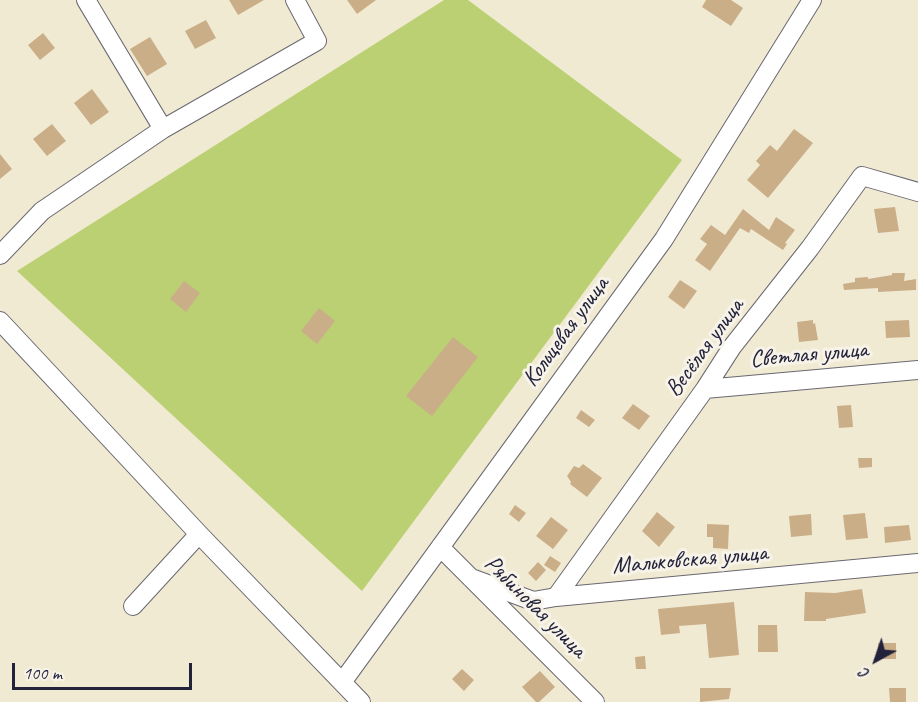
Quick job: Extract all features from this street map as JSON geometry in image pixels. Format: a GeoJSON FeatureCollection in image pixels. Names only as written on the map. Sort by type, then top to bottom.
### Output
{"type":"FeatureCollection","features":[{"type":"Feature","properties":{"kind":"street"},"geometry":{"type":"LineString","coordinates":[[86,0],[163,129]]}},
{"type":"Feature","properties":{"kind":"street"},"geometry":{"type":"LineString","coordinates":[[0,255],[42,211],[163,129],[318,41],[295,0]]}},
{"type":"Feature","properties":{"kind":"street","name":"Кольцевая улица"},"geometry":{"type":"LineString","coordinates":[[343,681],[664,239],[812,0]]}},
{"type":"Feature","properties":{"kind":"street","name":"Весёлая улица"},"geometry":{"type":"LineString","coordinates":[[556,597],[705,389],[732,347],[810,248],[862,176],[918,192]]}},
{"type":"Feature","properties":{"kind":"street"},"geometry":{"type":"LineString","coordinates":[[0,321],[199,534],[343,681],[357,700]]}},
{"type":"Feature","properties":{"kind":"street","name":"Светлая улица"},"geometry":{"type":"LineString","coordinates":[[705,389],[918,370]]}},
{"type":"Feature","properties":{"kind":"street"},"geometry":{"type":"LineString","coordinates":[[133,606],[199,534]]}},
{"type":"Feature","properties":{"kind":"street","name":"Рябиновая улица"},"geometry":{"type":"LineString","coordinates":[[440,547],[596,702]]}},
{"type":"Feature","properties":{"kind":"street","name":"Мальковская улица"},"geometry":{"type":"LineString","coordinates":[[471,578],[533,602],[556,597],[918,563]]}},
{"type":"Feature","properties":{"kind":"green space"},"geometry":{"type":"Polygon","coordinates":[[[444,0],[468,0],[682,160],[362,591],[17,271],[444,0]]]}},
{"type":"Feature","properties":{"kind":"building"},"geometry":{"type":"Polygon","coordinates":[[[229,0],[264,0],[238,15],[229,0]]]}},
{"type":"Feature","properties":{"kind":"building"},"geometry":{"type":"Polygon","coordinates":[[[347,0],[376,0],[357,14],[347,0]]]}},
{"type":"Feature","properties":{"kind":"building"},"geometry":{"type":"Polygon","coordinates":[[[706,0],[731,0],[743,8],[731,26],[702,7],[706,0]]]}},
{"type":"Feature","properties":{"kind":"building"},"geometry":{"type":"Polygon","coordinates":[[[206,20],[216,38],[195,49],[185,31],[206,20]]]}},
{"type":"Feature","properties":{"kind":"building"},"geometry":{"type":"Polygon","coordinates":[[[43,33],[55,48],[40,60],[28,45],[43,33]]]}},
{"type":"Feature","properties":{"kind":"building"},"geometry":{"type":"Polygon","coordinates":[[[150,37],[167,64],[147,76],[130,49],[150,37]]]}},
{"type":"Feature","properties":{"kind":"building"},"geometry":{"type":"Polygon","coordinates":[[[92,89],[109,112],[91,125],[74,103],[92,89]]]}},
{"type":"Feature","properties":{"kind":"building"},"geometry":{"type":"Polygon","coordinates":[[[52,124],[66,141],[47,156],[33,139],[52,124]]]}},
{"type":"Feature","properties":{"kind":"building"},"geometry":{"type":"Polygon","coordinates":[[[794,129],[813,143],[768,198],[747,180],[760,165],[756,161],[770,145],[777,151],[794,129]]]}},
{"type":"Feature","properties":{"kind":"building"},"geometry":{"type":"Polygon","coordinates":[[[0,154],[12,169],[0,179],[0,154]]]}},
{"type":"Feature","properties":{"kind":"building"},"geometry":{"type":"Polygon","coordinates":[[[895,207],[899,231],[878,233],[874,209],[895,207]]]}},
{"type":"Feature","properties":{"kind":"building"},"geometry":{"type":"Polygon","coordinates":[[[743,209],[769,230],[776,217],[795,230],[785,243],[787,244],[783,250],[751,229],[749,233],[740,228],[710,271],[695,260],[707,244],[700,239],[711,225],[725,235],[743,209]]]}},
{"type":"Feature","properties":{"kind":"building"},"geometry":{"type":"Polygon","coordinates":[[[892,273],[905,273],[904,281],[916,279],[916,290],[878,292],[878,288],[844,290],[843,284],[855,282],[855,278],[868,277],[868,279],[892,275],[892,273]]]}},
{"type":"Feature","properties":{"kind":"building"},"geometry":{"type":"Polygon","coordinates":[[[680,280],[697,291],[684,309],[668,297],[680,280]]]}},
{"type":"Feature","properties":{"kind":"building"},"geometry":{"type":"Polygon","coordinates":[[[184,281],[200,293],[186,312],[170,299],[184,281]]]}},
{"type":"Feature","properties":{"kind":"building"},"geometry":{"type":"Polygon","coordinates":[[[319,308],[335,321],[317,344],[301,331],[319,308]]]}},
{"type":"Feature","properties":{"kind":"building"},"geometry":{"type":"Polygon","coordinates":[[[813,320],[818,340],[799,342],[797,322],[813,320]]]}},
{"type":"Feature","properties":{"kind":"building"},"geometry":{"type":"Polygon","coordinates":[[[909,320],[910,337],[886,338],[885,321],[909,320]]]}},
{"type":"Feature","properties":{"kind":"building"},"geometry":{"type":"Polygon","coordinates":[[[453,337],[478,357],[432,416],[406,396],[453,337]]]}},
{"type":"Feature","properties":{"kind":"building"},"geometry":{"type":"Polygon","coordinates":[[[633,404],[650,416],[639,430],[622,418],[633,404]]]}},
{"type":"Feature","properties":{"kind":"building"},"geometry":{"type":"Polygon","coordinates":[[[851,405],[853,427],[839,428],[837,406],[851,405]]]}},
{"type":"Feature","properties":{"kind":"building"},"geometry":{"type":"Polygon","coordinates":[[[581,410],[595,420],[589,427],[576,418],[581,410]]]}},
{"type":"Feature","properties":{"kind":"building"},"geometry":{"type":"Polygon","coordinates":[[[858,458],[872,458],[872,467],[859,468],[858,458]]]}},
{"type":"Feature","properties":{"kind":"building"},"geometry":{"type":"Polygon","coordinates":[[[583,464],[602,478],[587,497],[570,484],[567,476],[574,466],[579,468],[583,464]]]}},
{"type":"Feature","properties":{"kind":"building"},"geometry":{"type":"Polygon","coordinates":[[[515,505],[526,513],[519,522],[509,514],[515,505]]]}},
{"type":"Feature","properties":{"kind":"building"},"geometry":{"type":"Polygon","coordinates":[[[657,512],[675,527],[659,547],[642,531],[657,512]]]}},
{"type":"Feature","properties":{"kind":"building"},"geometry":{"type":"Polygon","coordinates":[[[865,513],[868,538],[846,540],[843,515],[865,513]]]}},
{"type":"Feature","properties":{"kind":"building"},"geometry":{"type":"Polygon","coordinates":[[[811,514],[812,535],[791,537],[789,516],[811,514]]]}},
{"type":"Feature","properties":{"kind":"building"},"geometry":{"type":"Polygon","coordinates":[[[551,517],[568,530],[553,549],[536,536],[551,517]]]}},
{"type":"Feature","properties":{"kind":"building"},"geometry":{"type":"Polygon","coordinates":[[[707,524],[729,525],[728,549],[713,548],[713,537],[707,537],[707,524]]]}},
{"type":"Feature","properties":{"kind":"building"},"geometry":{"type":"Polygon","coordinates":[[[909,525],[911,540],[885,543],[884,527],[909,525]]]}},
{"type":"Feature","properties":{"kind":"building"},"geometry":{"type":"Polygon","coordinates":[[[550,556],[561,563],[555,572],[544,565],[550,556]]]}},
{"type":"Feature","properties":{"kind":"building"},"geometry":{"type":"Polygon","coordinates":[[[538,562],[546,570],[536,581],[528,573],[538,562]]]}},
{"type":"Feature","properties":{"kind":"building"},"geometry":{"type":"Polygon","coordinates":[[[862,589],[866,613],[826,619],[826,621],[804,621],[805,592],[835,593],[862,589]]]}},
{"type":"Feature","properties":{"kind":"building"},"geometry":{"type":"Polygon","coordinates":[[[734,602],[739,655],[709,658],[706,624],[679,626],[680,633],[661,635],[658,609],[734,602]]]}},
{"type":"Feature","properties":{"kind":"building"},"geometry":{"type":"Polygon","coordinates":[[[758,625],[777,625],[778,652],[758,652],[758,625]]]}},
{"type":"Feature","properties":{"kind":"building"},"geometry":{"type":"Polygon","coordinates":[[[878,643],[896,643],[896,659],[878,659],[878,643]]]}},
{"type":"Feature","properties":{"kind":"building"},"geometry":{"type":"Polygon","coordinates":[[[645,656],[646,669],[636,669],[635,657],[645,656]]]}},
{"type":"Feature","properties":{"kind":"building"},"geometry":{"type":"Polygon","coordinates":[[[462,669],[474,680],[464,691],[452,679],[462,669]]]}},
{"type":"Feature","properties":{"kind":"building"},"geometry":{"type":"Polygon","coordinates":[[[540,671],[555,687],[539,702],[536,702],[522,687],[540,671]]]}},
{"type":"Feature","properties":{"kind":"building"},"geometry":{"type":"Polygon","coordinates":[[[700,688],[731,688],[729,699],[700,702],[700,688]]]}},
{"type":"Feature","properties":{"kind":"building"},"geometry":{"type":"Polygon","coordinates":[[[889,688],[906,688],[906,702],[890,702],[889,688]]]}}]}
